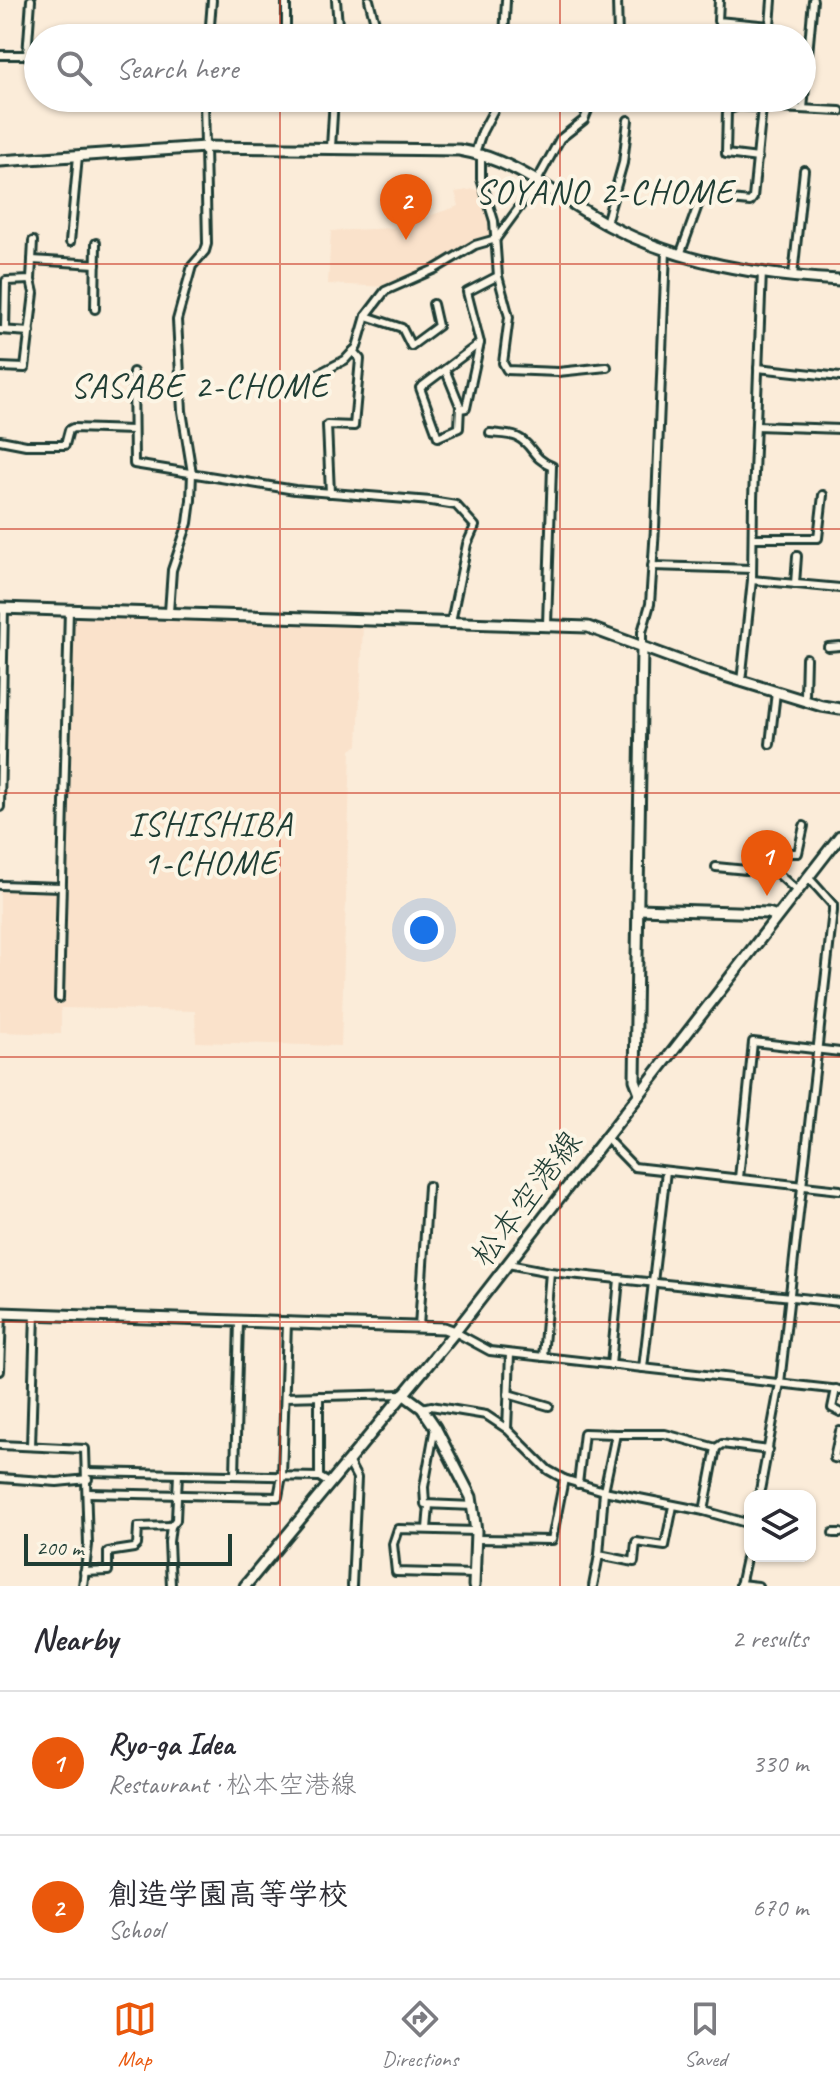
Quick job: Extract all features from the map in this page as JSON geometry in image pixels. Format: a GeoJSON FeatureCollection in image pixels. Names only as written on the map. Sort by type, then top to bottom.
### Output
{"type":"FeatureCollection","features":[{"type":"Feature","properties":{"kind":"street"},"geometry":{"type":"LineString","coordinates":[[29,24],[31,0]]}},
{"type":"Feature","properties":{"kind":"street"},"geometry":{"type":"LineString","coordinates":[[210,24],[212,0]]}},
{"type":"Feature","properties":{"kind":"street"},"geometry":{"type":"LineString","coordinates":[[286,0],[286,24]]}},
{"type":"Feature","properties":{"kind":"street"},"geometry":{"type":"LineString","coordinates":[[336,0],[338,24]]}},
{"type":"Feature","properties":{"kind":"street"},"geometry":{"type":"LineString","coordinates":[[369,0],[375,24]]}},
{"type":"Feature","properties":{"kind":"street"},"geometry":{"type":"LineString","coordinates":[[505,24],[506,0]]}},
{"type":"Feature","properties":{"kind":"street"},"geometry":{"type":"LineString","coordinates":[[617,0],[618,24]]}},
{"type":"Feature","properties":{"kind":"street"},"geometry":{"type":"LineString","coordinates":[[719,0],[718,21],[749,24]]}},
{"type":"Feature","properties":{"kind":"street"},"geometry":{"type":"LineString","coordinates":[[770,24],[772,0]]}},
{"type":"Feature","properties":{"kind":"street"},"geometry":{"type":"LineString","coordinates":[[811,24],[813,0]]}},
{"type":"Feature","properties":{"kind":"street"},"geometry":{"type":"LineString","coordinates":[[0,55],[24,56]]}},
{"type":"Feature","properties":{"kind":"street"},"geometry":{"type":"LineString","coordinates":[[816,110],[840,111]]}},
{"type":"Feature","properties":{"kind":"street"},"geometry":{"type":"LineString","coordinates":[[169,612],[172,570],[188,523],[192,473],[182,411],[177,320],[192,266],[207,244],[204,112]]}},
{"type":"Feature","properties":{"kind":"street"},"geometry":{"type":"LineString","coordinates":[[331,147],[333,112]]}},
{"type":"Feature","properties":{"kind":"street"},"geometry":{"type":"LineString","coordinates":[[493,112],[482,132],[478,154],[481,179],[494,221],[498,276],[509,317],[503,363],[507,370],[558,372],[607,367]]}},
{"type":"Feature","properties":{"kind":"street"},"geometry":{"type":"LineString","coordinates":[[308,379],[337,365],[357,347],[366,316],[385,291],[420,276],[475,245],[496,239],[537,182],[560,139],[584,120],[587,112]]}},
{"type":"Feature","properties":{"kind":"street"},"geometry":{"type":"LineString","coordinates":[[727,112],[726,154],[758,158]]}},
{"type":"Feature","properties":{"kind":"street"},"geometry":{"type":"LineString","coordinates":[[680,256],[701,197],[750,202],[753,198],[762,112]]}},
{"type":"Feature","properties":{"kind":"street"},"geometry":{"type":"LineString","coordinates":[[606,223],[623,163],[628,120]]}},
{"type":"Feature","properties":{"kind":"street"},"geometry":{"type":"LineString","coordinates":[[0,161],[205,147],[441,149],[478,154],[510,166],[606,223],[680,256],[793,276],[840,280]]}},
{"type":"Feature","properties":{"kind":"street"},"geometry":{"type":"LineString","coordinates":[[70,242],[78,156]]}},
{"type":"Feature","properties":{"kind":"street"},"geometry":{"type":"LineString","coordinates":[[793,276],[804,170]]}},
{"type":"Feature","properties":{"kind":"street"},"geometry":{"type":"LineString","coordinates":[[0,367],[25,368],[34,293],[31,280],[33,241]]}},
{"type":"Feature","properties":{"kind":"street"},"geometry":{"type":"LineString","coordinates":[[95,309],[96,243]]}},
{"type":"Feature","properties":{"kind":"street"},"geometry":{"type":"LineString","coordinates":[[640,1093],[635,1080],[642,632],[650,604],[666,251]]}},
{"type":"Feature","properties":{"kind":"street"},"geometry":{"type":"LineString","coordinates":[[32,260],[96,264]]}},
{"type":"Feature","properties":{"kind":"street"},"geometry":{"type":"LineString","coordinates":[[741,682],[752,580],[762,271]]}},
{"type":"Feature","properties":{"kind":"street"},"geometry":{"type":"LineString","coordinates":[[460,409],[466,408],[480,343],[467,292],[498,276]]}},
{"type":"Feature","properties":{"kind":"street"},"geometry":{"type":"LineString","coordinates":[[30,332],[2,330],[6,281],[31,280]]}},
{"type":"Feature","properties":{"kind":"street"},"geometry":{"type":"LineString","coordinates":[[366,316],[402,328],[411,346],[438,326],[433,304]]}},
{"type":"Feature","properties":{"kind":"street"},"geometry":{"type":"LineString","coordinates":[[445,369],[460,409],[459,428],[438,437],[420,388],[445,369],[480,343]]}},
{"type":"Feature","properties":{"kind":"street"},"geometry":{"type":"LineString","coordinates":[[330,493],[327,425],[354,426],[360,359],[353,351]]}},
{"type":"Feature","properties":{"kind":"street"},"geometry":{"type":"LineString","coordinates":[[758,368],[840,377]]}},
{"type":"Feature","properties":{"kind":"street"},"geometry":{"type":"LineString","coordinates":[[133,372],[134,464],[295,490],[456,505],[475,526],[467,544],[451,622]]}},
{"type":"Feature","properties":{"kind":"street"},"geometry":{"type":"LineString","coordinates":[[756,426],[840,429]]}},
{"type":"Feature","properties":{"kind":"street"},"geometry":{"type":"LineString","coordinates":[[0,440],[26,445],[65,445],[69,430],[73,428],[133,430]]}},
{"type":"Feature","properties":{"kind":"street"},"geometry":{"type":"LineString","coordinates":[[490,433],[516,437],[527,444],[541,462],[552,466],[547,625]]}},
{"type":"Feature","properties":{"kind":"street"},"geometry":{"type":"LineString","coordinates":[[753,538],[818,538],[823,495]]}},
{"type":"Feature","properties":{"kind":"street"},"geometry":{"type":"LineString","coordinates":[[795,584],[797,556]]}},
{"type":"Feature","properties":{"kind":"street"},"geometry":{"type":"LineString","coordinates":[[652,566],[752,569]]}},
{"type":"Feature","properties":{"kind":"street"},"geometry":{"type":"LineString","coordinates":[[752,580],[840,588]]}},
{"type":"Feature","properties":{"kind":"street"},"geometry":{"type":"LineString","coordinates":[[0,807],[2,608],[588,627],[741,682],[840,709]]}},
{"type":"Feature","properties":{"kind":"street"},"geometry":{"type":"LineString","coordinates":[[59,998],[69,609]]}},
{"type":"Feature","properties":{"kind":"street"},"geometry":{"type":"LineString","coordinates":[[828,647],[840,646]]}},
{"type":"Feature","properties":{"kind":"street"},"geometry":{"type":"LineString","coordinates":[[805,695],[806,658]]}},
{"type":"Feature","properties":{"kind":"street"},"geometry":{"type":"LineString","coordinates":[[770,744],[776,692]]}},
{"type":"Feature","properties":{"kind":"street"},"geometry":{"type":"LineString","coordinates":[[769,872],[769,865],[776,853],[798,853],[804,826]]}},
{"type":"Feature","properties":{"kind":"street","name":"松本空港線"},"geometry":{"type":"LineString","coordinates":[[245,1586],[455,1332],[840,836]]}},
{"type":"Feature","properties":{"kind":"street"},"geometry":{"type":"LineString","coordinates":[[716,867],[777,873],[797,891]]}},
{"type":"Feature","properties":{"kind":"street"},"geometry":{"type":"LineString","coordinates":[[760,1490],[780,1383],[833,905],[808,877]]}},
{"type":"Feature","properties":{"kind":"street"},"geometry":{"type":"LineString","coordinates":[[0,885],[61,887]]}},
{"type":"Feature","properties":{"kind":"street"},"geometry":{"type":"LineString","coordinates":[[638,909],[777,916]]}},
{"type":"Feature","properties":{"kind":"street"},"geometry":{"type":"LineString","coordinates":[[739,1178],[753,1042],[840,1052]]}},
{"type":"Feature","properties":{"kind":"street"},"geometry":{"type":"LineString","coordinates":[[605,1137],[634,1167],[840,1190]]}},
{"type":"Feature","properties":{"kind":"street"},"geometry":{"type":"LineString","coordinates":[[643,1368],[666,1171]]}},
{"type":"Feature","properties":{"kind":"street"},"geometry":{"type":"LineString","coordinates":[[419,1327],[428,1186]]}},
{"type":"Feature","properties":{"kind":"street"},"geometry":{"type":"LineString","coordinates":[[508,1264],[550,1272],[840,1302]]}},
{"type":"Feature","properties":{"kind":"street"},"geometry":{"type":"LineString","coordinates":[[543,1357],[550,1272]]}},
{"type":"Feature","properties":{"kind":"street"},"geometry":{"type":"LineString","coordinates":[[611,1365],[619,1279]]}},
{"type":"Feature","properties":{"kind":"street"},"geometry":{"type":"LineString","coordinates":[[0,1371],[1,1313],[444,1328],[490,1351],[838,1390],[832,1408],[840,1412]]}},
{"type":"Feature","properties":{"kind":"street"},"geometry":{"type":"LineString","coordinates":[[31,1446],[35,1314]]}},
{"type":"Feature","properties":{"kind":"street"},"geometry":{"type":"LineString","coordinates":[[235,1475],[239,1321]]}},
{"type":"Feature","properties":{"kind":"street"},"geometry":{"type":"LineString","coordinates":[[88,1493],[278,1497],[282,1476],[287,1323]]}},
{"type":"Feature","properties":{"kind":"street"},"geometry":{"type":"LineString","coordinates":[[507,1429],[510,1354]]}},
{"type":"Feature","properties":{"kind":"street"},"geometry":{"type":"LineString","coordinates":[[285,1397],[403,1394],[422,1408],[435,1427],[474,1506],[474,1586]]}},
{"type":"Feature","properties":{"kind":"street"},"geometry":{"type":"LineString","coordinates":[[508,1394],[549,1406]]}},
{"type":"Feature","properties":{"kind":"street"},"geometry":{"type":"LineString","coordinates":[[319,1396],[319,1477]]}},
{"type":"Feature","properties":{"kind":"street"},"geometry":{"type":"LineString","coordinates":[[422,1408],[431,1406],[486,1415],[507,1429],[548,1470],[578,1484],[744,1522]]}},
{"type":"Feature","properties":{"kind":"street"},"geometry":{"type":"LineString","coordinates":[[435,1427],[424,1487],[425,1504],[474,1506]]}},
{"type":"Feature","properties":{"kind":"street"},"geometry":{"type":"LineString","coordinates":[[840,1431],[834,1458],[840,1459]]}},
{"type":"Feature","properties":{"kind":"street"},"geometry":{"type":"LineString","coordinates":[[578,1484],[584,1433],[665,1434],[716,1448]]}},
{"type":"Feature","properties":{"kind":"street"},"geometry":{"type":"LineString","coordinates":[[593,1586],[604,1491],[616,1434]]}},
{"type":"Feature","properties":{"kind":"street"},"geometry":{"type":"LineString","coordinates":[[704,1511],[716,1448],[722,1444],[769,1450]]}},
{"type":"Feature","properties":{"kind":"street"},"geometry":{"type":"LineString","coordinates":[[0,1445],[85,1449],[88,1545],[83,1586]]}},
{"type":"Feature","properties":{"kind":"street"},"geometry":{"type":"LineString","coordinates":[[348,1461],[357,1478],[352,1586]]}},
{"type":"Feature","properties":{"kind":"street"},"geometry":{"type":"LineString","coordinates":[[171,1586],[171,1526],[176,1520],[178,1474]]}},
{"type":"Feature","properties":{"kind":"street"},"geometry":{"type":"LineString","coordinates":[[0,1478],[57,1482],[88,1476],[178,1474],[319,1477],[329,1483]]}},
{"type":"Feature","properties":{"kind":"street"},"geometry":{"type":"LineString","coordinates":[[474,1574],[396,1572],[393,1544],[398,1529],[552,1540],[564,1479]]}},
{"type":"Feature","properties":{"kind":"street"},"geometry":{"type":"LineString","coordinates":[[427,1529],[429,1505]]}},
{"type":"Feature","properties":{"kind":"street"},"geometry":{"type":"LineString","coordinates":[[599,1555],[634,1562],[636,1542],[665,1546],[673,1506]]}},
{"type":"Feature","properties":{"kind":"street"},"geometry":{"type":"LineString","coordinates":[[84,1572],[108,1571],[108,1552],[134,1548],[138,1527],[171,1526]]}},
{"type":"Feature","properties":{"kind":"street"},"geometry":{"type":"LineString","coordinates":[[745,1562],[740,1585],[758,1586]]}},
{"type":"Feature","properties":{"kind":"shaded area"},"geometry":{"type":"Polygon","coordinates":[[[481,191],[491,224],[491,237],[473,243],[420,274],[388,287],[328,284],[331,231],[392,228],[459,206],[455,192],[481,191]]]}},
{"type":"Feature","properties":{"kind":"shaded area"},"geometry":{"type":"Polygon","coordinates":[[[71,614],[363,624],[358,745],[351,750],[341,1046],[196,1042],[195,1011],[61,1008],[61,1034],[0,1032],[0,891],[63,890],[71,614]]]}},
{"type":"Feature","properties":{"kind":"place","name":"創造学園高等学校"},"geometry":{"type":"Point","coordinates":[406,240]}},
{"type":"Feature","properties":{"kind":"place","name":"Ryo-ga Idea"},"geometry":{"type":"Point","coordinates":[767,896]}},
{"type":"Feature","properties":{"kind":"district","name":"SOYANO 2-CHOME"},"geometry":{"type":"Point","coordinates":[605,191]}},
{"type":"Feature","properties":{"kind":"district","name":"SASABE 2-CHOME"},"geometry":{"type":"Point","coordinates":[200,385]}},
{"type":"Feature","properties":{"kind":"district","name":"ISHISHIBA 1-CHOME"},"geometry":{"type":"Point","coordinates":[211,842]}}]}
